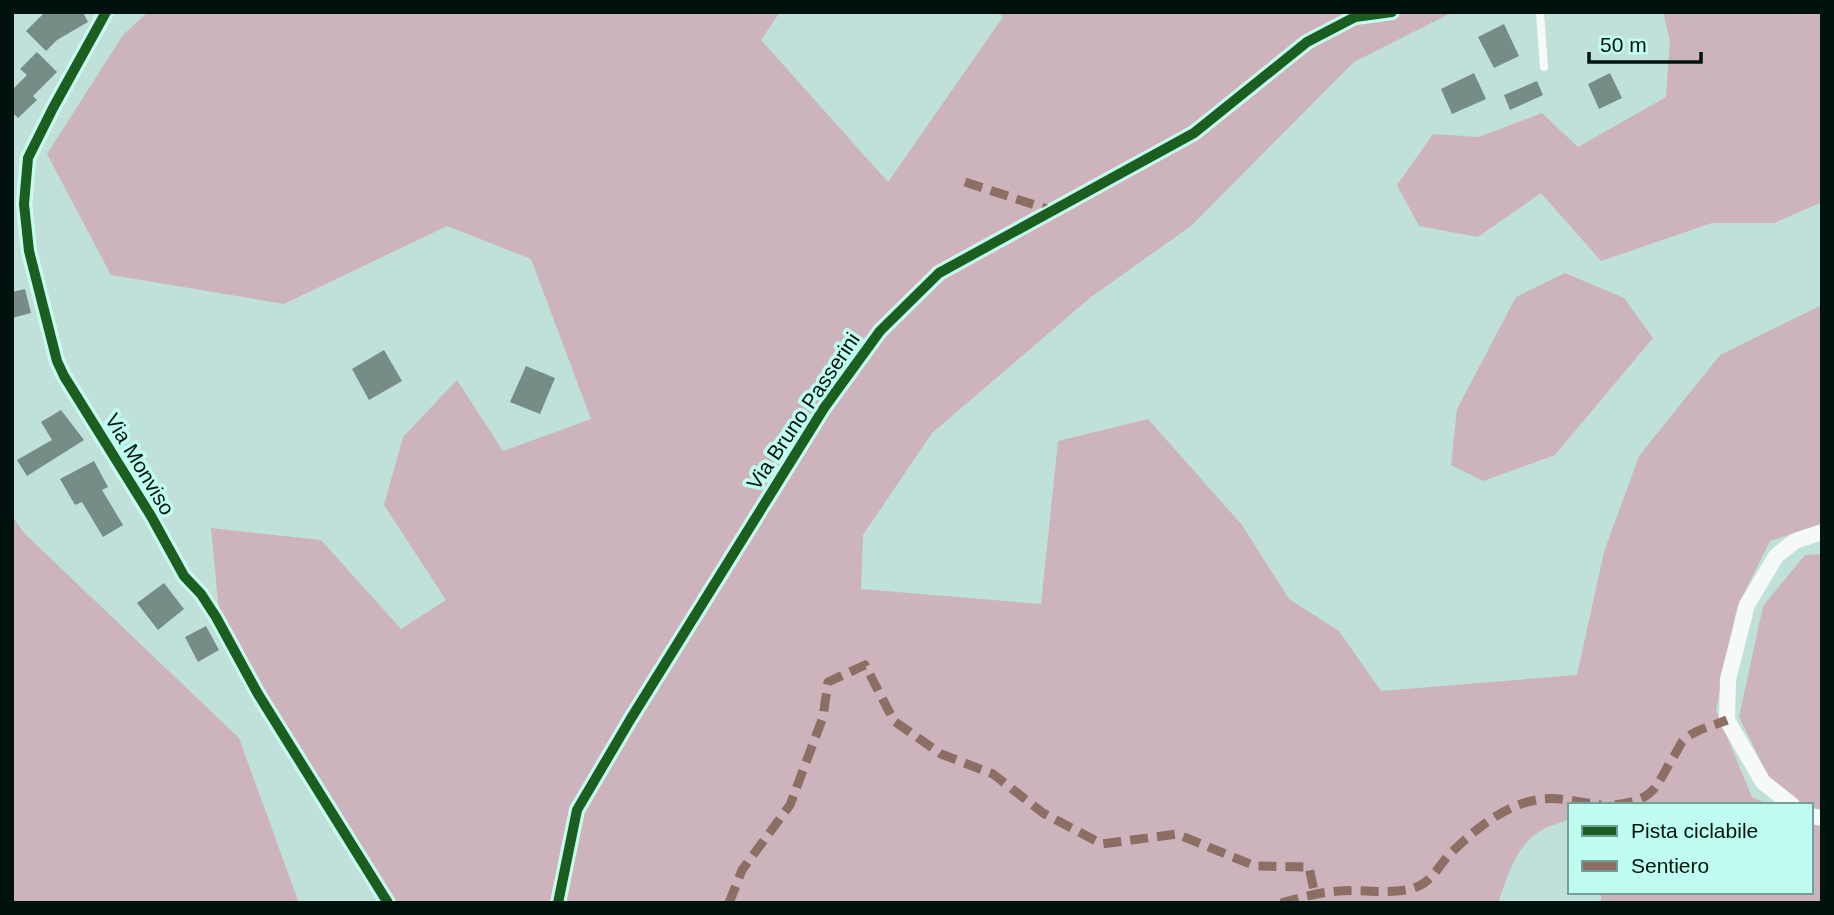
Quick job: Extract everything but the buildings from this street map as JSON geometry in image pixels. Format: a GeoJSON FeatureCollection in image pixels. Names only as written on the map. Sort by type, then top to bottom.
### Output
{"type":"FeatureCollection","features":[{"type":"Feature","properties":{"kind":"street","name":"Via Monviso"},"geometry":{"type":"LineString","coordinates":[[106,12],[52,108],[28,158],[20,252],[64,376],[151,516],[184,576],[201,594],[216,617],[258,694],[388,903]]}},
{"type":"Feature","properties":{"kind":"street","name":"Via Bruno Passerini"},"geometry":{"type":"LineString","coordinates":[[558,903],[577,810],[824,408],[880,331],[939,274],[1194,133],[1307,42],[1356,17],[1392,12]]}},
{"type":"Feature","properties":{"kind":"street"},"geometry":{"type":"LineString","coordinates":[[1789,803],[1763,782],[1727,719],[1728,679],[1747,605],[1776,556],[1795,541],[1822,533]]}},
{"type":"Feature","properties":{"kind":"lane"},"geometry":{"type":"LineString","coordinates":[[1540,12],[1544,67]]}},
{"type":"Feature","properties":{"kind":"shaded area"},"geometry":{"type":"Polygon","coordinates":[[[148,12],[780,12],[761,40],[888,182],[1003,17],[998,12],[1453,12],[1354,62],[1191,226],[1091,297],[932,433],[863,535],[861,589],[1041,604],[1058,441],[1148,419],[1242,525],[1289,599],[1339,631],[1381,691],[1577,675],[1604,552],[1639,456],[1720,355],[1822,305],[1822,524],[1770,541],[1737,607],[1716,710],[1752,797],[1766,803],[1568,803],[1568,821],[1540,831],[1521,850],[1498,903],[393,903],[221,632],[211,528],[321,540],[401,629],[446,600],[384,505],[403,437],[457,380],[503,451],[591,419],[531,259],[447,226],[284,304],[111,275],[47,154],[123,35],[148,12]]]}},
{"type":"Feature","properties":{"kind":"shaded area"},"geometry":{"type":"Polygon","coordinates":[[[1663,12],[1822,12],[1822,202],[1774,223],[1712,223],[1601,261],[1541,193],[1478,237],[1419,226],[1397,185],[1433,134],[1479,137],[1542,113],[1578,147],[1666,97],[1670,41],[1663,12]]]}},
{"type":"Feature","properties":{"kind":"shaded area"},"geometry":{"type":"Polygon","coordinates":[[[1565,273],[1624,298],[1653,338],[1555,455],[1483,481],[1451,465],[1457,409],[1516,297],[1565,273]]]}},
{"type":"Feature","properties":{"kind":"shaded area"},"geometry":{"type":"Polygon","coordinates":[[[12,516],[24,533],[239,738],[299,903],[12,903],[12,516]]]}},
{"type":"Feature","properties":{"kind":"shaded area"},"geometry":{"type":"Polygon","coordinates":[[[1822,554],[1822,820],[1813,814],[1813,803],[1796,803],[1774,788],[1739,717],[1763,606],[1805,555],[1822,554]]]}},
{"type":"Feature","properties":{"kind":"shaded area"},"geometry":{"type":"Polygon","coordinates":[[[1813,823],[1822,826],[1822,903],[1601,903],[1601,894],[1813,894],[1813,823]]]}},
{"type":"Feature","properties":{"kind":"marked path"},"geometry":{"type":"LineString","coordinates":[[965,182],[1053,211]]}},
{"type":"Feature","properties":{"kind":"marked path"},"geometry":{"type":"LineString","coordinates":[[729,903],[742,870],[790,805],[823,717],[828,682],[865,665],[894,721],[941,754],[993,774],[1043,813],[1102,844],[1177,834],[1255,866],[1309,867],[1315,895]]}},
{"type":"Feature","properties":{"kind":"marked path"},"geometry":{"type":"LineString","coordinates":[[1624,803],[1639,799],[1653,790],[1686,738],[1727,720]]}},
{"type":"Feature","properties":{"kind":"marked path"},"geometry":{"type":"LineString","coordinates":[[1281,903],[1332,892],[1410,889],[1429,879],[1472,834],[1505,811],[1529,801],[1543,799],[1589,803]]}},
{"type":"Feature","properties":{"kind":"cycle path"},"geometry":{"type":"LineString","coordinates":[[106,12],[28,158],[24,204],[29,251],[57,361],[151,516],[184,576],[201,594],[216,617],[258,694],[388,903]]}},
{"type":"Feature","properties":{"kind":"cycle path"},"geometry":{"type":"LineString","coordinates":[[558,903],[577,810],[824,408],[880,331],[939,273],[1194,133],[1307,42],[1355,17],[1392,12]]}}]}
